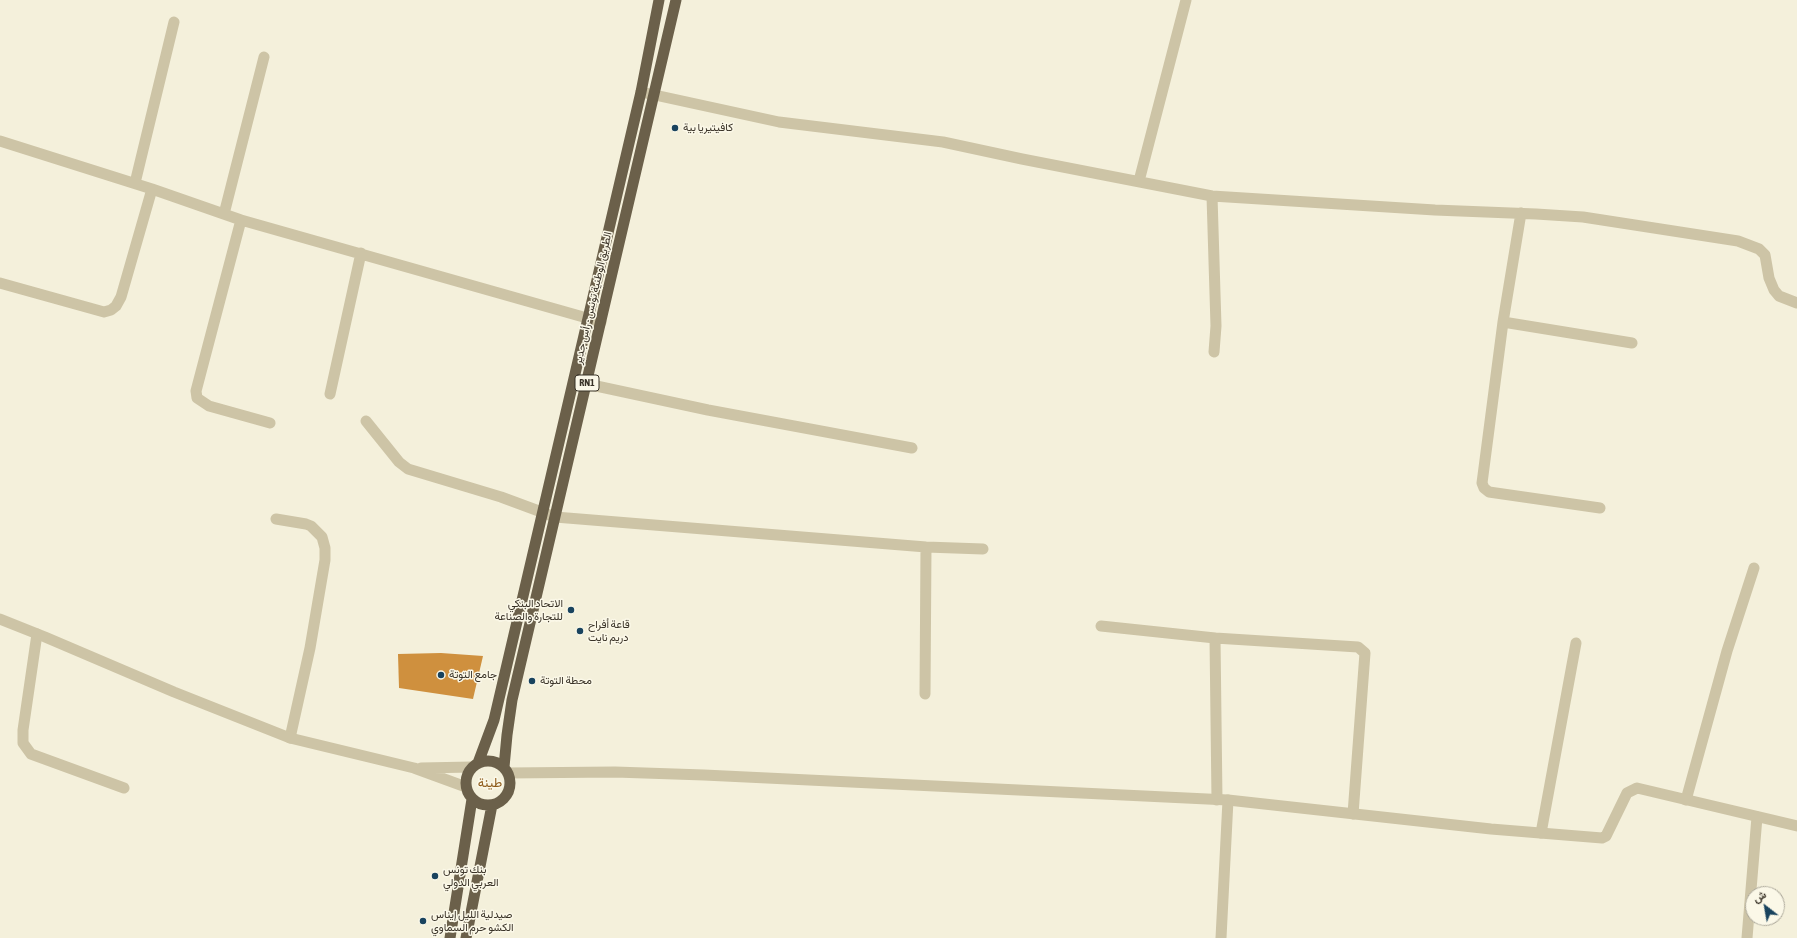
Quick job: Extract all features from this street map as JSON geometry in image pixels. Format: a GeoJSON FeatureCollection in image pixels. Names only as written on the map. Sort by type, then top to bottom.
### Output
{"type":"FeatureCollection","features":[{"type":"Feature","properties":{"kind":"highway","name":"الطريق الوطنية تونس - رأس جدير"},"geometry":{"type":"LineString","coordinates":[[475,765],[494,720],[641,92],[659,0]]}},
{"type":"Feature","properties":{"kind":"highway","name":"الطريق الوطنية تونس - رأس جدير"},"geometry":{"type":"LineString","coordinates":[[506,770],[506,735],[512,700],[676,0]]}},
{"type":"Feature","properties":{"kind":"highway"},"geometry":{"type":"LineString","coordinates":[[475,765],[492,761],[506,770]]}},
{"type":"Feature","properties":{"kind":"highway","name":"RN1"},"geometry":{"type":"LineString","coordinates":[[466,786],[466,779],[475,765]]}},
{"type":"Feature","properties":{"kind":"highway","name":"RN1"},"geometry":{"type":"LineString","coordinates":[[492,805],[498,803],[508,793],[510,779],[506,770]]}},
{"type":"Feature","properties":{"kind":"highway"},"geometry":{"type":"LineString","coordinates":[[450,938],[472,799],[466,786]]}},
{"type":"Feature","properties":{"kind":"highway"},"geometry":{"type":"LineString","coordinates":[[466,938],[492,805],[485,805],[472,799]]}},
{"type":"Feature","properties":{"kind":"street"},"geometry":{"type":"LineString","coordinates":[[1139,181],[1186,0]]}},
{"type":"Feature","properties":{"kind":"street"},"geometry":{"type":"LineString","coordinates":[[135,183],[174,22]]}},
{"type":"Feature","properties":{"kind":"street"},"geometry":{"type":"LineString","coordinates":[[224,214],[264,57]]}},
{"type":"Feature","properties":{"kind":"street"},"geometry":{"type":"LineString","coordinates":[[641,92],[779,122],[943,142],[1212,196],[1435,210],[1583,217],[1738,241],[1759,248],[1765,255],[1769,278],[1774,290],[1780,296],[1797,303]]}},
{"type":"Feature","properties":{"kind":"street"},"geometry":{"type":"LineString","coordinates":[[0,141],[135,183],[241,220],[601,322]]}},
{"type":"Feature","properties":{"kind":"street"},"geometry":{"type":"LineString","coordinates":[[0,283],[104,312],[111,310],[116,306],[121,297],[152,189]]}},
{"type":"Feature","properties":{"kind":"street"},"geometry":{"type":"LineString","coordinates":[[1212,196],[1216,326],[1214,352]]}},
{"type":"Feature","properties":{"kind":"street"},"geometry":{"type":"LineString","coordinates":[[1522,213],[1503,322],[1482,483],[1484,488],[1489,492],[1600,508]]}},
{"type":"Feature","properties":{"kind":"street"},"geometry":{"type":"LineString","coordinates":[[241,220],[196,391],[197,398],[209,406],[270,423]]}},
{"type":"Feature","properties":{"kind":"street"},"geometry":{"type":"LineString","coordinates":[[330,394],[361,253]]}},
{"type":"Feature","properties":{"kind":"street"},"geometry":{"type":"LineString","coordinates":[[1503,322],[1632,343]]}},
{"type":"Feature","properties":{"kind":"street"},"geometry":{"type":"LineString","coordinates":[[587,384],[708,410],[912,448]]}},
{"type":"Feature","properties":{"kind":"street"},"geometry":{"type":"LineString","coordinates":[[366,421],[399,462],[408,469],[501,498],[542,514],[555,517],[926,547],[983,549]]}},
{"type":"Feature","properties":{"kind":"street"},"geometry":{"type":"LineString","coordinates":[[276,520],[311,526],[322,537],[325,548],[325,560],[310,648],[290,738]]}},
{"type":"Feature","properties":{"kind":"street"},"geometry":{"type":"LineString","coordinates":[[925,694],[926,547]]}},
{"type":"Feature","properties":{"kind":"street"},"geometry":{"type":"LineString","coordinates":[[1686,800],[1727,651],[1754,568]]}},
{"type":"Feature","properties":{"kind":"street"},"geometry":{"type":"LineString","coordinates":[[0,619],[174,692],[290,738],[414,768],[466,786]]}},
{"type":"Feature","properties":{"kind":"street"},"geometry":{"type":"LineString","coordinates":[[1101,626],[1215,638],[1358,647],[1364,652],[1353,814]]}},
{"type":"Feature","properties":{"kind":"street"},"geometry":{"type":"LineString","coordinates":[[37,634],[23,743],[31,754],[124,788]]}},
{"type":"Feature","properties":{"kind":"street"},"geometry":{"type":"LineString","coordinates":[[1215,638],[1217,800]]}},
{"type":"Feature","properties":{"kind":"street"},"geometry":{"type":"LineString","coordinates":[[1541,833],[1576,643]]}},
{"type":"Feature","properties":{"kind":"street"},"geometry":{"type":"LineString","coordinates":[[414,768],[475,765]]}},
{"type":"Feature","properties":{"kind":"street"},"geometry":{"type":"LineString","coordinates":[[506,770],[704,775],[1228,800],[1541,833],[1604,837],[1627,793],[1632,789],[1637,788],[1797,826]]}},
{"type":"Feature","properties":{"kind":"street"},"geometry":{"type":"LineString","coordinates":[[1221,938],[1228,800]]}},
{"type":"Feature","properties":{"kind":"street"},"geometry":{"type":"LineString","coordinates":[[1747,938],[1757,817]]}},
{"type":"Feature","properties":{"kind":"building"},"geometry":{"type":"Polygon","coordinates":[[[441,653],[483,656],[473,699],[399,688],[398,654],[441,653]]]}},
{"type":"Feature","properties":{"kind":"place","name":"كافيتيريا بية"},"geometry":{"type":"Point","coordinates":[675,128]}},
{"type":"Feature","properties":{"kind":"place","name":"الاتحاد البنكي للتجارة والصناعة"},"geometry":{"type":"Point","coordinates":[571,610]}},
{"type":"Feature","properties":{"kind":"place","name":"قاعة أفراح دريم نايت"},"geometry":{"type":"Point","coordinates":[580,631]}},
{"type":"Feature","properties":{"kind":"place","name":"جامع التوتة"},"geometry":{"type":"Point","coordinates":[441,675]}},
{"type":"Feature","properties":{"kind":"place","name":"محطة التوتة"},"geometry":{"type":"Point","coordinates":[532,681]}},
{"type":"Feature","properties":{"kind":"place","name":"بنك تونس العربي الدولي"},"geometry":{"type":"Point","coordinates":[435,876]}},
{"type":"Feature","properties":{"kind":"place","name":"صيدلية الليل إيناس الكشو حرم السماوي"},"geometry":{"type":"Point","coordinates":[423,921]}},
{"type":"Feature","properties":{"kind":"district","name":"طينة"},"geometry":{"type":"Point","coordinates":[490,783]}}]}
